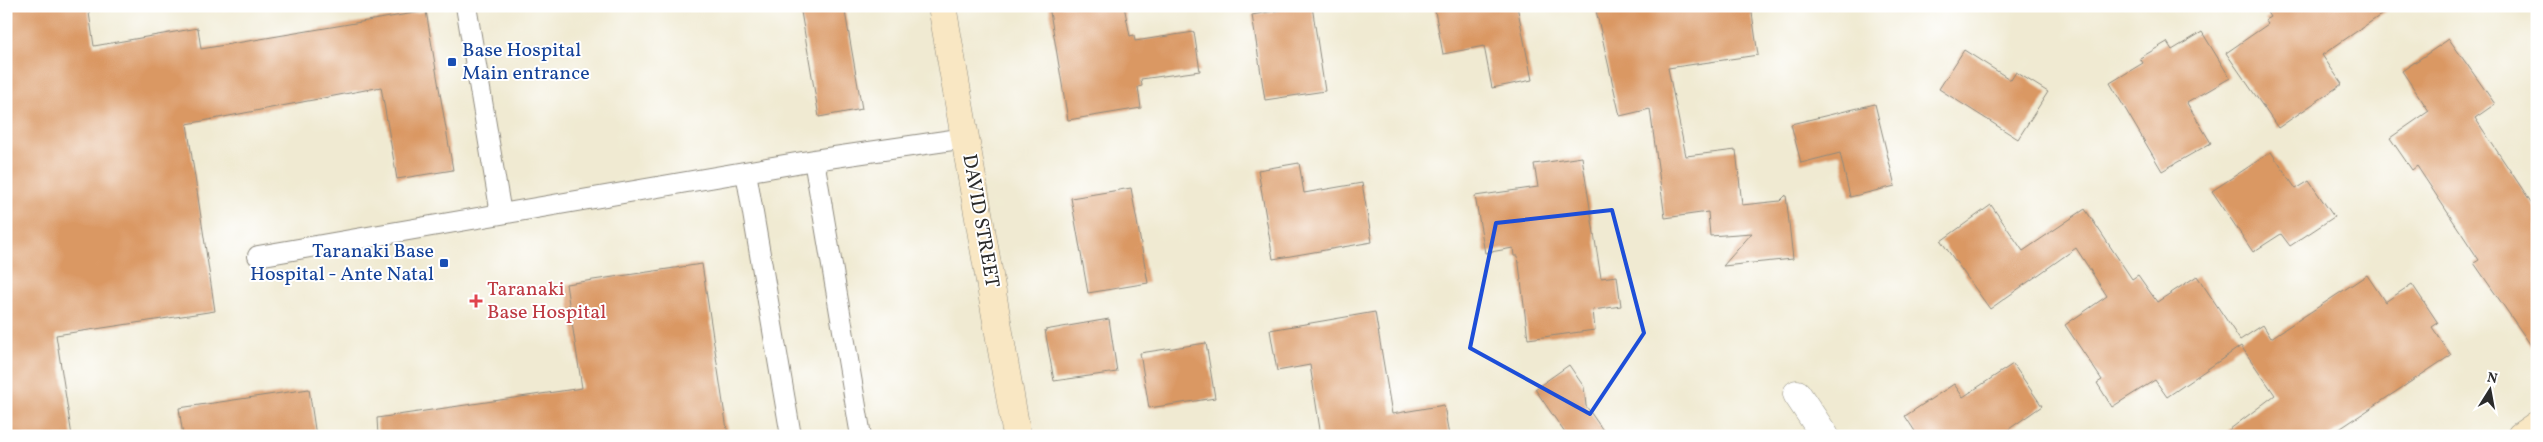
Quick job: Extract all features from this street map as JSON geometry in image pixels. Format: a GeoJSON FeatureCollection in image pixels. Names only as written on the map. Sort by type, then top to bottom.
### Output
{"type":"FeatureCollection","features":[{"type":"Feature","properties":{"kind":"street","name":"DAVID STREET"},"geometry":{"type":"LineString","coordinates":[[942,6],[1017,436]]}},
{"type":"Feature","properties":{"kind":"street"},"geometry":{"type":"LineString","coordinates":[[1797,394],[1825,436]]}},
{"type":"Feature","properties":{"kind":"street"},"geometry":{"type":"LineString","coordinates":[[2521,436],[2537,425]]}},
{"type":"Feature","properties":{"kind":"lane"},"geometry":{"type":"LineString","coordinates":[[466,6],[501,214]]}},
{"type":"Feature","properties":{"kind":"lane"},"geometry":{"type":"LineString","coordinates":[[258,256],[814,160],[966,138]]}},
{"type":"Feature","properties":{"kind":"lane"},"geometry":{"type":"LineString","coordinates":[[814,160],[861,436]]}},
{"type":"Feature","properties":{"kind":"lane"},"geometry":{"type":"LineString","coordinates":[[746,172],[791,436]]}},
{"type":"Feature","properties":{"kind":"highlighted area"},"geometry":{"type":"Polygon","coordinates":[[[1612,210],[1644,333],[1590,414],[1470,348],[1496,223],[1612,210]]]}},
{"type":"Feature","properties":{"kind":"building"},"geometry":{"type":"Polygon","coordinates":[[[6,6],[88,6],[94,46],[198,28],[201,49],[426,11],[453,170],[397,179],[381,87],[187,124],[215,311],[56,335],[72,436],[6,436],[6,6]]]}},
{"type":"Feature","properties":{"kind":"building"},"geometry":{"type":"Polygon","coordinates":[[[800,6],[844,6],[862,109],[819,117],[800,6]]]}},
{"type":"Feature","properties":{"kind":"building"},"geometry":{"type":"Polygon","coordinates":[[[1049,6],[1124,6],[1130,36],[1134,35],[1135,41],[1194,32],[1200,71],[1141,79],[1142,86],[1138,87],[1141,108],[1068,120],[1049,6]]]}},
{"type":"Feature","properties":{"kind":"building"},"geometry":{"type":"Polygon","coordinates":[[[1279,6],[1312,6],[1325,91],[1265,100],[1252,15],[1280,10],[1279,6]]]}},
{"type":"Feature","properties":{"kind":"building"},"geometry":{"type":"Polygon","coordinates":[[[1434,6],[1517,6],[1532,80],[1492,88],[1484,46],[1443,54],[1434,6]]]}},
{"type":"Feature","properties":{"kind":"building"},"geometry":{"type":"Polygon","coordinates":[[[1595,6],[1751,6],[1758,55],[1668,68],[1686,156],[1736,150],[1742,205],[1780,201],[1786,195],[1793,259],[1723,266],[1752,233],[1710,236],[1708,212],[1665,218],[1650,109],[1620,116],[1595,6]]]}},
{"type":"Feature","properties":{"kind":"building"},"geometry":{"type":"Polygon","coordinates":[[[2263,6],[2394,6],[2322,55],[2342,84],[2278,128],[2226,53],[2268,24],[2265,20],[2270,17],[2263,6]]]}},
{"type":"Feature","properties":{"kind":"building"},"geometry":{"type":"Polygon","coordinates":[[[2202,32],[2230,78],[2187,103],[2211,143],[2162,171],[2110,83],[2143,63],[2140,58],[2167,42],[2172,50],[2202,32]]]}},
{"type":"Feature","properties":{"kind":"building"},"geometry":{"type":"Polygon","coordinates":[[[2449,39],[2495,104],[2475,118],[2537,211],[2537,354],[2474,263],[2479,260],[2417,166],[2412,170],[2390,138],[2429,111],[2402,71],[2449,39]]]}},
{"type":"Feature","properties":{"kind":"building"},"geometry":{"type":"Polygon","coordinates":[[[1964,50],[2011,80],[2016,72],[2048,92],[2018,139],[1939,89],[1964,50]]]}},
{"type":"Feature","properties":{"kind":"building"},"geometry":{"type":"Polygon","coordinates":[[[1875,104],[1895,186],[1850,197],[1840,153],[1801,163],[1791,124],[1875,104]]]}},
{"type":"Feature","properties":{"kind":"building"},"geometry":{"type":"Polygon","coordinates":[[[2271,152],[2296,189],[2309,181],[2334,217],[2290,246],[2281,234],[2253,252],[2212,191],[2271,152]]]}},
{"type":"Feature","properties":{"kind":"building"},"geometry":{"type":"Polygon","coordinates":[[[1582,157],[1601,278],[1617,276],[1621,306],[1593,310],[1595,330],[1528,339],[1518,256],[1514,256],[1513,248],[1485,253],[1475,196],[1538,187],[1534,164],[1582,157]]]}},
{"type":"Feature","properties":{"kind":"building"},"geometry":{"type":"Polygon","coordinates":[[[1299,163],[1304,193],[1362,183],[1372,242],[1273,259],[1258,170],[1299,163]]]}},
{"type":"Feature","properties":{"kind":"building"},"geometry":{"type":"Polygon","coordinates":[[[1131,188],[1148,283],[1088,293],[1071,198],[1131,188]]]}},
{"type":"Feature","properties":{"kind":"building"},"geometry":{"type":"Polygon","coordinates":[[[1991,205],[2023,251],[2085,209],[2132,279],[2138,275],[2157,302],[2197,276],[2240,340],[2263,325],[2271,338],[2367,275],[2385,302],[2412,284],[2438,323],[2432,327],[2451,355],[2329,436],[2221,436],[2275,395],[2241,346],[2167,397],[2155,380],[2112,407],[2097,383],[2102,380],[2065,325],[2107,296],[2076,248],[1990,309],[1941,241],[1991,205]]]}},
{"type":"Feature","properties":{"kind":"building"},"geometry":{"type":"Polygon","coordinates":[[[702,264],[728,436],[378,436],[377,418],[582,388],[566,284],[702,264]]]}},
{"type":"Feature","properties":{"kind":"building"},"geometry":{"type":"Polygon","coordinates":[[[1375,312],[1392,414],[1444,405],[1449,436],[1321,436],[1310,365],[1277,371],[1270,330],[1375,312]]]}},
{"type":"Feature","properties":{"kind":"building"},"geometry":{"type":"Polygon","coordinates":[[[1109,319],[1117,372],[1054,381],[1045,330],[1109,319]]]}},
{"type":"Feature","properties":{"kind":"building"},"geometry":{"type":"Polygon","coordinates":[[[1206,343],[1215,398],[1149,408],[1140,353],[1206,343]]]}},
{"type":"Feature","properties":{"kind":"building"},"geometry":{"type":"Polygon","coordinates":[[[2013,364],[2042,406],[1999,436],[1918,436],[1905,416],[1954,384],[1963,397],[2013,364]]]}},
{"type":"Feature","properties":{"kind":"building"},"geometry":{"type":"Polygon","coordinates":[[[1569,365],[1584,387],[1586,406],[1607,436],[1567,436],[1535,389],[1569,365]]]}},
{"type":"Feature","properties":{"kind":"building"},"geometry":{"type":"Polygon","coordinates":[[[309,389],[316,436],[183,436],[179,408],[309,389]]]}},
{"type":"Feature","properties":{"kind":"place","name":"Base Hospital Main entrance"},"geometry":{"type":"Point","coordinates":[452,62]}},
{"type":"Feature","properties":{"kind":"place","name":"Taranaki Base Hospital - Ante Natal"},"geometry":{"type":"Point","coordinates":[444,263]}},
{"type":"Feature","properties":{"kind":"place","name":"Taranaki Base Hospital"},"geometry":{"type":"Point","coordinates":[476,301]}}]}
